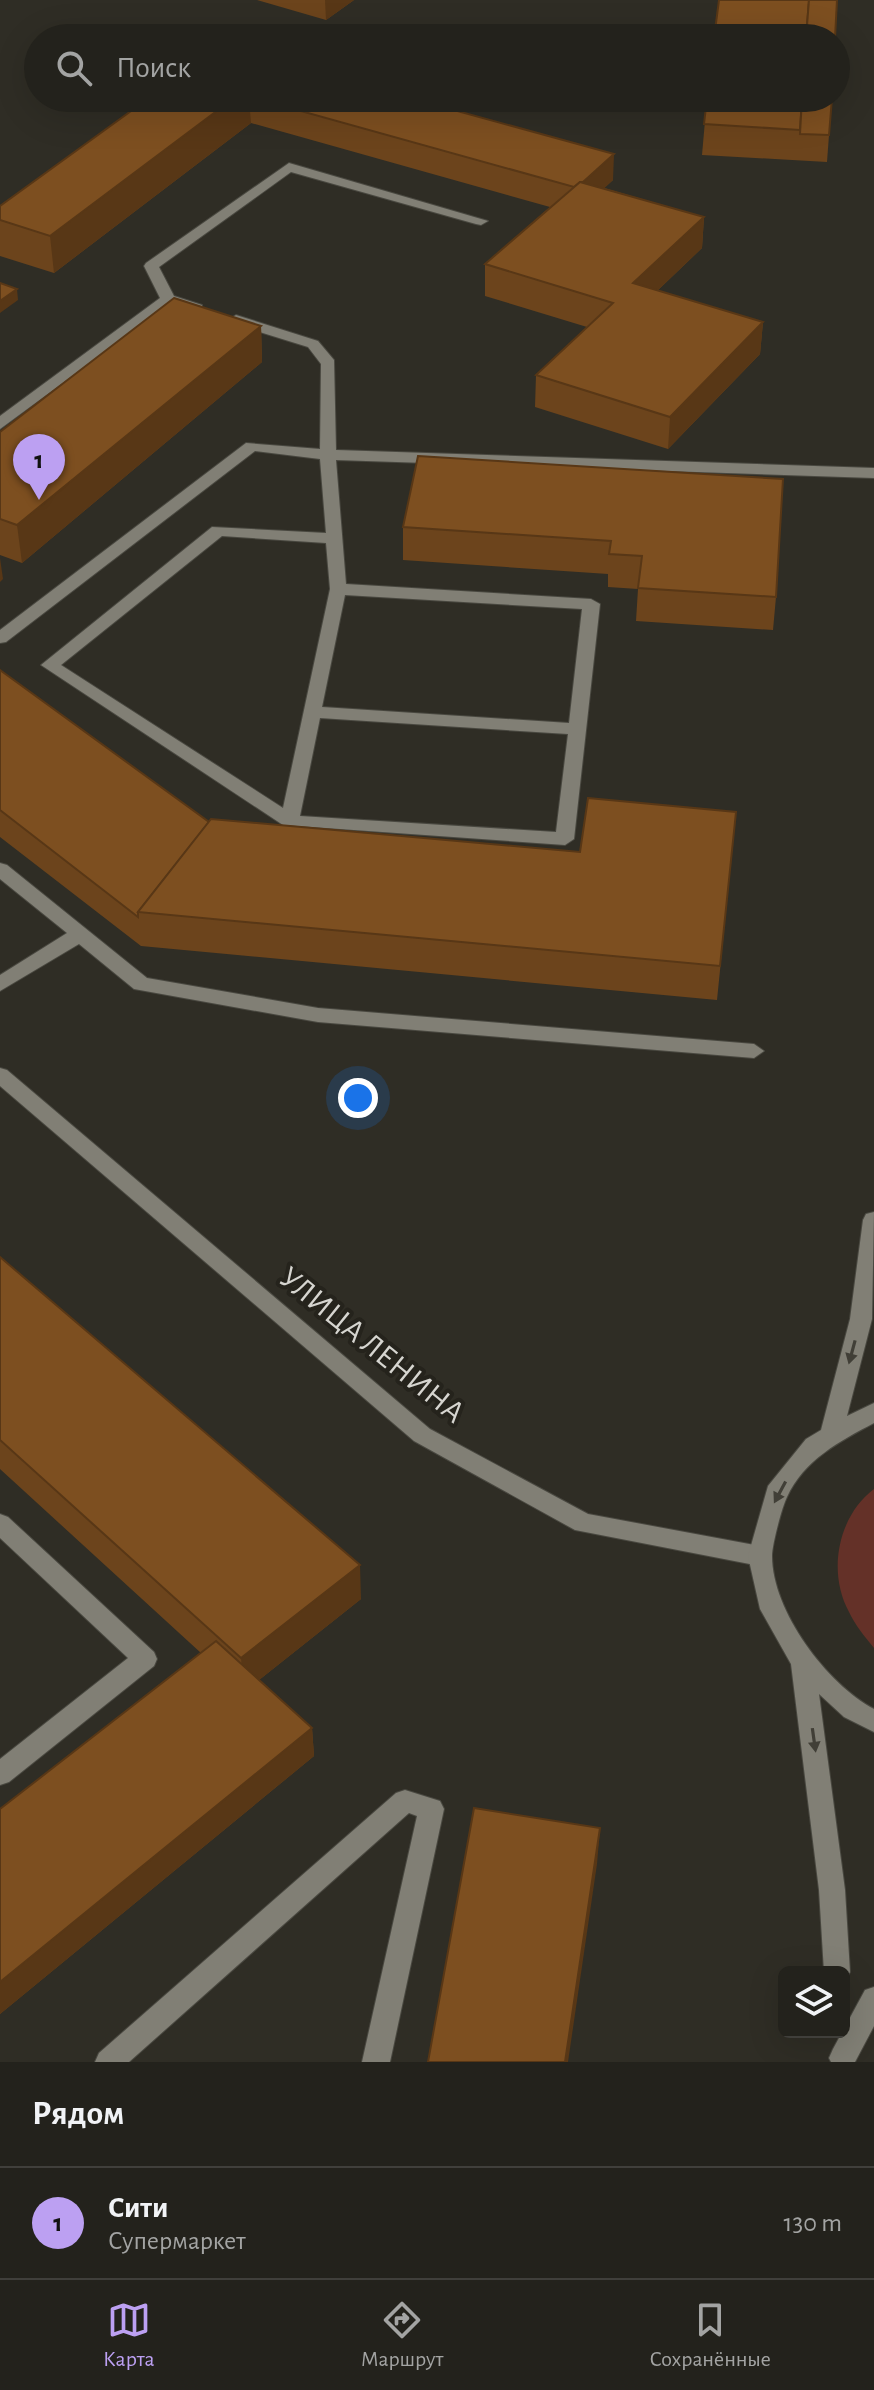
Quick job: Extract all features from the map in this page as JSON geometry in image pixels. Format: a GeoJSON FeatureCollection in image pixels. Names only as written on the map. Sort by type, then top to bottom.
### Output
{"type":"FeatureCollection","features":[{"type":"Feature","properties":{"kind":"main road"},"geometry":{"type":"LineString","coordinates":[[290,821],[338,589],[328,455],[329,363],[313,344],[168,299],[151,266],[289,167],[481,221]]}},
{"type":"Feature","properties":{"kind":"main road"},"geometry":{"type":"LineString","coordinates":[[0,424],[168,299]]}},
{"type":"Feature","properties":{"kind":"main road"},"geometry":{"type":"LineString","coordinates":[[0,638],[252,446],[328,455],[874,473]]}},
{"type":"Feature","properties":{"kind":"main road"},"geometry":{"type":"LineString","coordinates":[[334,539],[218,531],[50,665],[290,821],[565,839],[591,604],[338,589]]}},
{"type":"Feature","properties":{"kind":"main road"},"geometry":{"type":"LineString","coordinates":[[313,712],[578,729]]}},
{"type":"Feature","properties":{"kind":"main road"},"geometry":{"type":"LineString","coordinates":[[0,869],[141,984],[318,1015],[754,1051]]}},
{"type":"Feature","properties":{"kind":"main road"},"geometry":{"type":"LineString","coordinates":[[0,984],[80,934]]}},
{"type":"Feature","properties":{"kind":"main road","name":"УЛИЦА ЛЕНИНА"},"geometry":{"type":"LineString","coordinates":[[0,1075],[422,1435],[583,1523],[760,1556]]}},
{"type":"Feature","properties":{"kind":"main road"},"geometry":{"type":"LineString","coordinates":[[831,1435],[861,1319],[874,1220]]}},
{"type":"Feature","properties":{"kind":"main road"},"geometry":{"type":"LineString","coordinates":[[874,1412],[814,1445],[776,1493],[760,1556],[772,1609],[803,1663],[853,1710],[874,1721]]}},
{"type":"Feature","properties":{"kind":"main road"},"geometry":{"type":"LineString","coordinates":[[0,1524],[145,1659],[0,1774]]}},
{"type":"Feature","properties":{"kind":"main road"},"geometry":{"type":"LineString","coordinates":[[803,1663],[832,1890],[837,1966]]}},
{"type":"Feature","properties":{"kind":"main road"},"geometry":{"type":"LineString","coordinates":[[109,2062],[405,1801],[431,1809],[376,2062]]}},
{"type":"Feature","properties":{"kind":"main road"},"geometry":{"type":"LineString","coordinates":[[842,2051],[874,1999]]}},
{"type":"Feature","properties":{"kind":"shaded area"},"geometry":{"type":"Polygon","coordinates":[[[874,1489],[874,1648],[854,1622],[842,1596],[838,1563],[844,1529],[862,1500],[874,1489]]]}},
{"type":"Feature","properties":{"kind":"building"},"geometry":{"type":"Polygon","coordinates":[[[719,0],[809,0],[807,24],[716,24],[719,0]]]}},
{"type":"Feature","properties":{"kind":"building"},"geometry":{"type":"Polygon","coordinates":[[[809,0],[837,0],[836,24],[807,24],[809,0]]]}},
{"type":"Feature","properties":{"kind":"building"},"geometry":{"type":"Polygon","coordinates":[[[130,112],[215,112],[50,236],[0,220],[0,206],[130,112]]]}},
{"type":"Feature","properties":{"kind":"building"},"geometry":{"type":"Polygon","coordinates":[[[304,112],[461,112],[614,154],[574,187],[304,112]]]}},
{"type":"Feature","properties":{"kind":"building"},"geometry":{"type":"Polygon","coordinates":[[[705,112],[801,112],[800,130],[704,124],[705,112]]]}},
{"type":"Feature","properties":{"kind":"building"},"geometry":{"type":"Polygon","coordinates":[[[801,112],[831,112],[829,135],[800,134],[801,112]]]}},
{"type":"Feature","properties":{"kind":"building"},"geometry":{"type":"Polygon","coordinates":[[[580,182],[704,217],[633,283],[763,322],[670,417],[536,375],[613,303],[485,264],[580,182]]]}},
{"type":"Feature","properties":{"kind":"building"},"geometry":{"type":"Polygon","coordinates":[[[0,283],[17,289],[0,301],[0,283]]]}},
{"type":"Feature","properties":{"kind":"building"},"geometry":{"type":"Polygon","coordinates":[[[174,298],[261,326],[17,525],[0,519],[0,432],[174,298]]]}},
{"type":"Feature","properties":{"kind":"building"},"geometry":{"type":"Polygon","coordinates":[[[418,456],[783,479],[776,597],[638,588],[642,556],[609,554],[611,541],[403,527],[418,456]]]}},
{"type":"Feature","properties":{"kind":"building"},"geometry":{"type":"Polygon","coordinates":[[[0,670],[209,822],[138,912],[138,917],[0,810],[0,670]]]}},
{"type":"Feature","properties":{"kind":"building"},"geometry":{"type":"Polygon","coordinates":[[[588,798],[736,812],[720,966],[138,912],[211,819],[580,852],[588,798]]]}},
{"type":"Feature","properties":{"kind":"building"},"geometry":{"type":"Polygon","coordinates":[[[0,1257],[360,1565],[241,1658],[0,1440],[0,1257]]]}},
{"type":"Feature","properties":{"kind":"building"},"geometry":{"type":"Polygon","coordinates":[[[216,1641],[312,1728],[0,1982],[0,1809],[216,1641]]]}},
{"type":"Feature","properties":{"kind":"building"},"geometry":{"type":"Polygon","coordinates":[[[474,1808],[600,1828],[565,2062],[428,2062],[474,1808]]]}},
{"type":"Feature","properties":{"kind":"place","name":"Сити"},"geometry":{"type":"Point","coordinates":[39,500]}}]}
